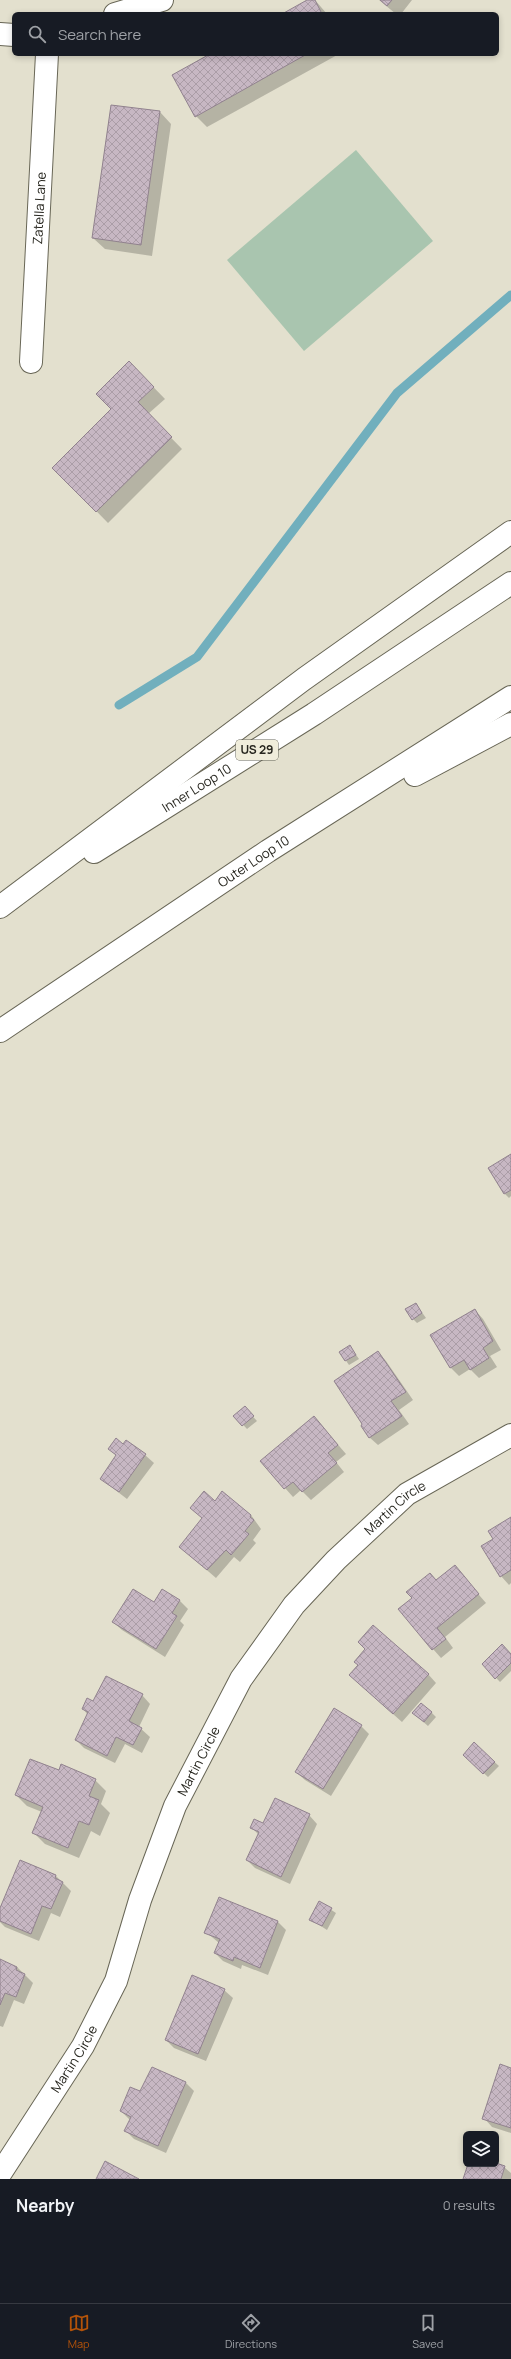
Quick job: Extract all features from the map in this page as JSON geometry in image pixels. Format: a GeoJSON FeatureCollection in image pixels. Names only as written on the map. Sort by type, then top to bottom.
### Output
{"type":"FeatureCollection","features":[{"type":"Feature","properties":{"kind":"main road"},"geometry":{"type":"LineString","coordinates":[[122,12],[162,0]]}},
{"type":"Feature","properties":{"kind":"main road"},"geometry":{"type":"LineString","coordinates":[[0,34],[12,35]]}},
{"type":"Feature","properties":{"kind":"main road","name":"Zatella Lane"},"geometry":{"type":"LineString","coordinates":[[31,362],[47,56]]}},
{"type":"Feature","properties":{"kind":"main road"},"geometry":{"type":"LineString","coordinates":[[0,906],[304,679],[511,532]]}},
{"type":"Feature","properties":{"kind":"main road","name":"Inner Loop 10"},"geometry":{"type":"LineString","coordinates":[[0,911],[314,714],[511,583]]}},
{"type":"Feature","properties":{"kind":"main road","name":"Outer Loop 10"},"geometry":{"type":"LineString","coordinates":[[0,1031],[268,851],[511,697]]}},
{"type":"Feature","properties":{"kind":"main road"},"geometry":{"type":"LineString","coordinates":[[268,851],[511,724]]}},
{"type":"Feature","properties":{"kind":"main road","name":"Martin Circle"},"geometry":{"type":"LineString","coordinates":[[0,2174],[83,2046],[116,1981],[140,1900],[174,1806],[241,1679],[294,1605],[336,1560],[407,1494],[511,1435]]}},
{"type":"Feature","properties":{"kind":"green space"},"geometry":{"type":"Polygon","coordinates":[[[356,150],[433,241],[304,351],[227,260],[356,150]]]}},
{"type":"Feature","properties":{"kind":"building"},"geometry":{"type":"Polygon","coordinates":[[[307,0],[315,0],[321,12],[286,12],[307,0]]]}},
{"type":"Feature","properties":{"kind":"building"},"geometry":{"type":"Polygon","coordinates":[[[380,0],[392,0],[387,6],[380,0]]]}},
{"type":"Feature","properties":{"kind":"building"},"geometry":{"type":"Polygon","coordinates":[[[206,56],[303,56],[195,117],[172,75],[206,56]]]}},
{"type":"Feature","properties":{"kind":"building"},"geometry":{"type":"Polygon","coordinates":[[[111,105],[160,111],[141,245],[92,238],[111,105]]]}},
{"type":"Feature","properties":{"kind":"building"},"geometry":{"type":"Polygon","coordinates":[[[129,361],[154,387],[138,402],[172,437],[96,512],[52,468],[111,409],[96,394],[129,361]]]}},
{"type":"Feature","properties":{"kind":"building"},"geometry":{"type":"Polygon","coordinates":[[[511,1154],[511,1190],[504,1194],[488,1168],[511,1154]]]}},
{"type":"Feature","properties":{"kind":"building"},"geometry":{"type":"Polygon","coordinates":[[[416,1303],[422,1313],[412,1320],[405,1309],[416,1303]]]}},
{"type":"Feature","properties":{"kind":"building"},"geometry":{"type":"Polygon","coordinates":[[[475,1309],[493,1341],[483,1348],[489,1358],[470,1370],[464,1360],[450,1368],[430,1335],[475,1309]]]}},
{"type":"Feature","properties":{"kind":"building"},"geometry":{"type":"Polygon","coordinates":[[[350,1345],[356,1355],[345,1361],[339,1352],[350,1345]]]}},
{"type":"Feature","properties":{"kind":"building"},"geometry":{"type":"Polygon","coordinates":[[[378,1351],[406,1392],[391,1401],[402,1416],[369,1438],[361,1426],[362,1424],[334,1381],[378,1351]]]}},
{"type":"Feature","properties":{"kind":"building"},"geometry":{"type":"Polygon","coordinates":[[[245,1406],[254,1416],[242,1426],[233,1416],[245,1406]]]}},
{"type":"Feature","properties":{"kind":"building"},"geometry":{"type":"Polygon","coordinates":[[[314,1416],[338,1445],[328,1453],[337,1463],[302,1492],[293,1482],[284,1489],[260,1461],[314,1416]]]}},
{"type":"Feature","properties":{"kind":"building"},"geometry":{"type":"Polygon","coordinates":[[[116,1438],[123,1444],[126,1440],[146,1454],[119,1492],[100,1479],[116,1455],[108,1449],[116,1438]]]}},
{"type":"Feature","properties":{"kind":"building"},"geometry":{"type":"Polygon","coordinates":[[[204,1491],[215,1501],[222,1491],[251,1515],[250,1517],[254,1520],[245,1531],[249,1534],[231,1555],[226,1550],[207,1570],[179,1547],[202,1518],[190,1508],[204,1491]]]}},
{"type":"Feature","properties":{"kind":"building"},"geometry":{"type":"Polygon","coordinates":[[[511,1517],[511,1570],[500,1577],[481,1546],[493,1539],[488,1531],[511,1517]]]}},
{"type":"Feature","properties":{"kind":"building"},"geometry":{"type":"Polygon","coordinates":[[[455,1565],[479,1594],[437,1628],[446,1639],[432,1650],[398,1609],[412,1598],[406,1592],[430,1573],[436,1580],[455,1565]]]}},
{"type":"Feature","properties":{"kind":"building"},"geometry":{"type":"Polygon","coordinates":[[[133,1589],[154,1602],[162,1589],[180,1600],[172,1613],[177,1616],[156,1649],[112,1622],[133,1589]]]}},
{"type":"Feature","properties":{"kind":"building"},"geometry":{"type":"Polygon","coordinates":[[[373,1625],[429,1674],[393,1714],[349,1675],[358,1665],[354,1662],[365,1649],[358,1642],[373,1625]]]}},
{"type":"Feature","properties":{"kind":"building"},"geometry":{"type":"Polygon","coordinates":[[[502,1644],[511,1654],[511,1663],[495,1679],[482,1664],[502,1644]]]}},
{"type":"Feature","properties":{"kind":"building"},"geometry":{"type":"Polygon","coordinates":[[[106,1676],[143,1694],[129,1721],[142,1728],[133,1745],[116,1737],[107,1756],[75,1740],[88,1712],[82,1709],[87,1698],[93,1701],[106,1676]]]}},
{"type":"Feature","properties":{"kind":"building"},"geometry":{"type":"Polygon","coordinates":[[[421,1703],[432,1712],[424,1722],[412,1713],[421,1703]]]}},
{"type":"Feature","properties":{"kind":"building"},"geometry":{"type":"Polygon","coordinates":[[[334,1708],[362,1725],[323,1789],[295,1772],[334,1708]]]}},
{"type":"Feature","properties":{"kind":"building"},"geometry":{"type":"Polygon","coordinates":[[[474,1742],[495,1762],[483,1774],[463,1755],[474,1742]]]}},
{"type":"Feature","properties":{"kind":"building"},"geometry":{"type":"Polygon","coordinates":[[[30,1759],[59,1770],[61,1764],[96,1779],[89,1796],[99,1800],[89,1825],[79,1821],[68,1848],[32,1833],[43,1807],[15,1795],[30,1759]]]}},
{"type":"Feature","properties":{"kind":"building"},"geometry":{"type":"Polygon","coordinates":[[[275,1798],[310,1814],[281,1877],[246,1860],[259,1832],[250,1828],[254,1819],[263,1823],[275,1798]]]}},
{"type":"Feature","properties":{"kind":"building"},"geometry":{"type":"Polygon","coordinates":[[[20,1860],[56,1875],[55,1878],[63,1882],[51,1909],[42,1906],[31,1934],[0,1921],[0,1908],[20,1860]]]}},
{"type":"Feature","properties":{"kind":"building"},"geometry":{"type":"Polygon","coordinates":[[[219,1897],[278,1921],[260,1968],[234,1957],[233,1961],[214,1953],[220,1939],[204,1933],[219,1897]]]}},
{"type":"Feature","properties":{"kind":"building"},"geometry":{"type":"Polygon","coordinates":[[[319,1901],[332,1908],[322,1926],[309,1920],[319,1901]]]}},
{"type":"Feature","properties":{"kind":"building"},"geometry":{"type":"Polygon","coordinates":[[[0,1959],[17,1967],[16,1970],[25,1974],[16,1997],[5,1993],[0,2005],[0,1959]]]}},
{"type":"Feature","properties":{"kind":"building"},"geometry":{"type":"Polygon","coordinates":[[[192,1975],[225,1989],[198,2054],[165,2040],[192,1975]]]}},
{"type":"Feature","properties":{"kind":"building"},"geometry":{"type":"Polygon","coordinates":[[[500,2064],[511,2068],[511,2128],[482,2119],[500,2064]]]}},
{"type":"Feature","properties":{"kind":"building"},"geometry":{"type":"Polygon","coordinates":[[[152,2067],[186,2082],[158,2146],[124,2131],[131,2117],[120,2111],[130,2087],[140,2091],[152,2067]]]}},
{"type":"Feature","properties":{"kind":"building"},"geometry":{"type":"Polygon","coordinates":[[[105,2161],[139,2179],[96,2179],[105,2161]]]}},
{"type":"Feature","properties":{"kind":"building"},"geometry":{"type":"Polygon","coordinates":[[[499,2164],[505,2166],[501,2179],[463,2179],[467,2167],[499,2167],[499,2164]]]}},
{"type":"Feature","properties":{"kind":"waterway"},"geometry":{"type":"LineString","coordinates":[[119,705],[197,657],[397,393],[511,295]]}}]}
